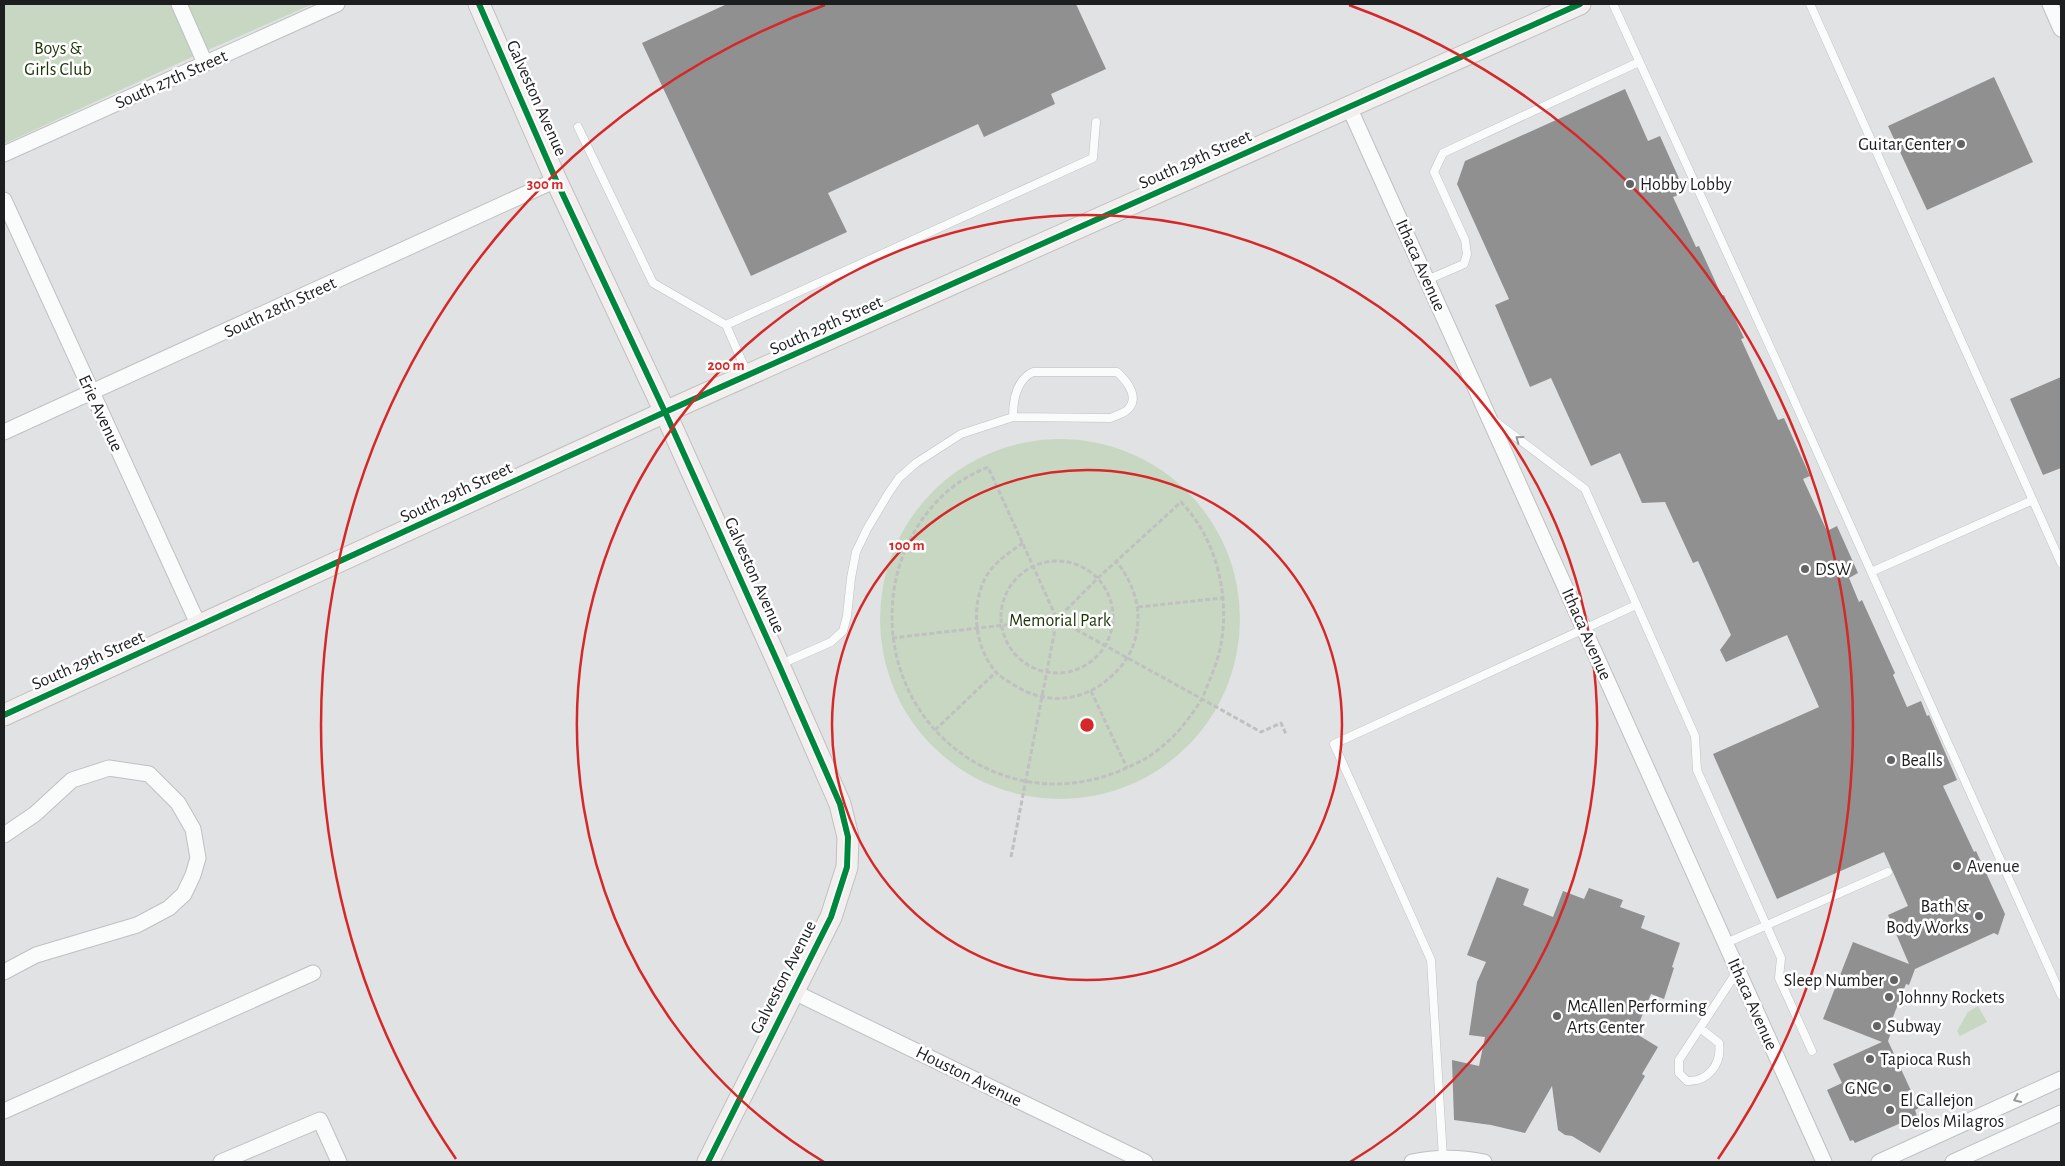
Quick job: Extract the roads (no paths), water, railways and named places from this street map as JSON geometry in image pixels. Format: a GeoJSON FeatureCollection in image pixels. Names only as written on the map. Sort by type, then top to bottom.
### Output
{"type":"FeatureCollection","features":[{"type":"Feature","properties":{"kind":"street"},"geometry":{"type":"LineString","coordinates":[[179,4],[205,63]]}},
{"type":"Feature","properties":{"kind":"street","name":"South 27th Street"},"geometry":{"type":"LineString","coordinates":[[4,154],[337,4]]}},
{"type":"Feature","properties":{"kind":"street","name":"Galveston Avenue"},"geometry":{"type":"LineString","coordinates":[[479,4],[556,180],[665,412],[779,665],[840,804],[848,837],[847,867],[831,917],[792,991],[708,1162]]}},
{"type":"Feature","properties":{"kind":"street","name":"South 29th Street"},"geometry":{"type":"LineString","coordinates":[[4,715],[665,412],[749,377],[1580,4]]}},
{"type":"Feature","properties":{"kind":"street"},"geometry":{"type":"LineString","coordinates":[[2050,4],[2061,29]]}},
{"type":"Feature","properties":{"kind":"street","name":"Ithaca Avenue"},"geometry":{"type":"LineString","coordinates":[[1349,107],[1824,1162]]}},
{"type":"Feature","properties":{"kind":"street","name":"South 28th Street"},"geometry":{"type":"LineString","coordinates":[[4,432],[556,180]]}},
{"type":"Feature","properties":{"kind":"street","name":"Erie Avenue"},"geometry":{"type":"LineString","coordinates":[[4,200],[199,626]]}},
{"type":"Feature","properties":{"kind":"street"},"geometry":{"type":"LineString","coordinates":[[4,835],[34,814],[72,780],[109,768],[149,774],[178,803],[193,829],[198,858],[194,875],[184,894],[169,908],[137,925],[36,955],[4,972]]}},
{"type":"Feature","properties":{"kind":"street"},"geometry":{"type":"LineString","coordinates":[[4,1111],[313,973]]}},
{"type":"Feature","properties":{"kind":"street","name":"Houston Avenue"},"geometry":{"type":"LineString","coordinates":[[792,991],[1145,1162]]}},
{"type":"Feature","properties":{"kind":"street"},"geometry":{"type":"LineString","coordinates":[[1879,1162],[2061,1079]]}},
{"type":"Feature","properties":{"kind":"street"},"geometry":{"type":"LineString","coordinates":[[1953,1162],[2061,1113]]}},
{"type":"Feature","properties":{"kind":"street"},"geometry":{"type":"LineString","coordinates":[[222,1162],[320,1120],[339,1162]]}},
{"type":"Feature","properties":{"kind":"street"},"geometry":{"type":"LineString","coordinates":[[1412,1162],[1443,1158],[1484,1162]]}},
{"type":"Feature","properties":{"kind":"lane"},"geometry":{"type":"LineString","coordinates":[[1613,4],[2061,995]]}},
{"type":"Feature","properties":{"kind":"lane"},"geometry":{"type":"LineString","coordinates":[[1810,4],[2061,563]]}},
{"type":"Feature","properties":{"kind":"lane"},"geometry":{"type":"LineString","coordinates":[[1427,280],[1464,264],[1467,254],[1466,240],[1434,172],[1443,152],[1639,62]]}},
{"type":"Feature","properties":{"kind":"lane"},"geometry":{"type":"LineString","coordinates":[[726,325],[1093,158],[1096,122]]}},
{"type":"Feature","properties":{"kind":"lane"},"geometry":{"type":"LineString","coordinates":[[578,127],[653,283],[726,325],[749,377]]}},
{"type":"Feature","properties":{"kind":"lane"},"geometry":{"type":"LineString","coordinates":[[779,665],[831,642],[843,631],[847,616],[850,578],[856,552],[876,511],[899,478],[916,463],[961,434],[1013,417],[1110,418],[1125,412],[1131,404],[1132,393],[1128,381],[1118,372],[1033,372],[1025,376],[1018,388],[1013,402],[1013,417]]}},
{"type":"Feature","properties":{"kind":"lane"},"geometry":{"type":"LineString","coordinates":[[1489,417],[1584,489],[1695,736],[1697,770],[1781,958],[1779,978],[1812,1051]]}},
{"type":"Feature","properties":{"kind":"lane"},"geometry":{"type":"LineString","coordinates":[[1871,572],[2033,500]]}},
{"type":"Feature","properties":{"kind":"lane"},"geometry":{"type":"LineString","coordinates":[[1443,1158],[1431,960],[1334,744],[1636,605]]}},
{"type":"Feature","properties":{"kind":"lane"},"geometry":{"type":"LineString","coordinates":[[1726,943],[1888,872]]}},
{"type":"Feature","properties":{"kind":"lane"},"geometry":{"type":"LineString","coordinates":[[1700,1028],[1719,1043],[1720,1053],[1709,1074],[1698,1081],[1687,1081],[1679,1073],[1679,1060],[1738,970]]}},
{"type":"Feature","properties":{"kind":"place","name":"Guitar Center"},"geometry":{"type":"Point","coordinates":[1961,144]}},
{"type":"Feature","properties":{"kind":"place","name":"Hobby Lobby"},"geometry":{"type":"Point","coordinates":[1630,184]}},
{"type":"Feature","properties":{"kind":"place","name":"DSW"},"geometry":{"type":"Point","coordinates":[1805,569]}},
{"type":"Feature","properties":{"kind":"place","name":"Bealls"},"geometry":{"type":"Point","coordinates":[1891,760]}},
{"type":"Feature","properties":{"kind":"place","name":"Avenue"},"geometry":{"type":"Point","coordinates":[1957,866]}},
{"type":"Feature","properties":{"kind":"place","name":"Bath & Body Works"},"geometry":{"type":"Point","coordinates":[1979,916]}},
{"type":"Feature","properties":{"kind":"place","name":"Sleep Number"},"geometry":{"type":"Point","coordinates":[1894,980]}},
{"type":"Feature","properties":{"kind":"place","name":"Johnny Rockets"},"geometry":{"type":"Point","coordinates":[1889,997]}},
{"type":"Feature","properties":{"kind":"place","name":"McAllen Performing Arts Center"},"geometry":{"type":"Point","coordinates":[1557,1016]}},
{"type":"Feature","properties":{"kind":"place","name":"Subway"},"geometry":{"type":"Point","coordinates":[1877,1026]}},
{"type":"Feature","properties":{"kind":"place","name":"Tapioca Rush"},"geometry":{"type":"Point","coordinates":[1870,1059]}},
{"type":"Feature","properties":{"kind":"place","name":"GNC"},"geometry":{"type":"Point","coordinates":[1887,1088]}},
{"type":"Feature","properties":{"kind":"place","name":"El Callejon Delos Milagros"},"geometry":{"type":"Point","coordinates":[1890,1110]}},
{"type":"Feature","properties":{"kind":"park label","name":"Boys & Girls Club"},"geometry":{"type":"Point","coordinates":[58,58]}},
{"type":"Feature","properties":{"kind":"park label","name":"Memorial Park"},"geometry":{"type":"Point","coordinates":[1060,620]}}]}
